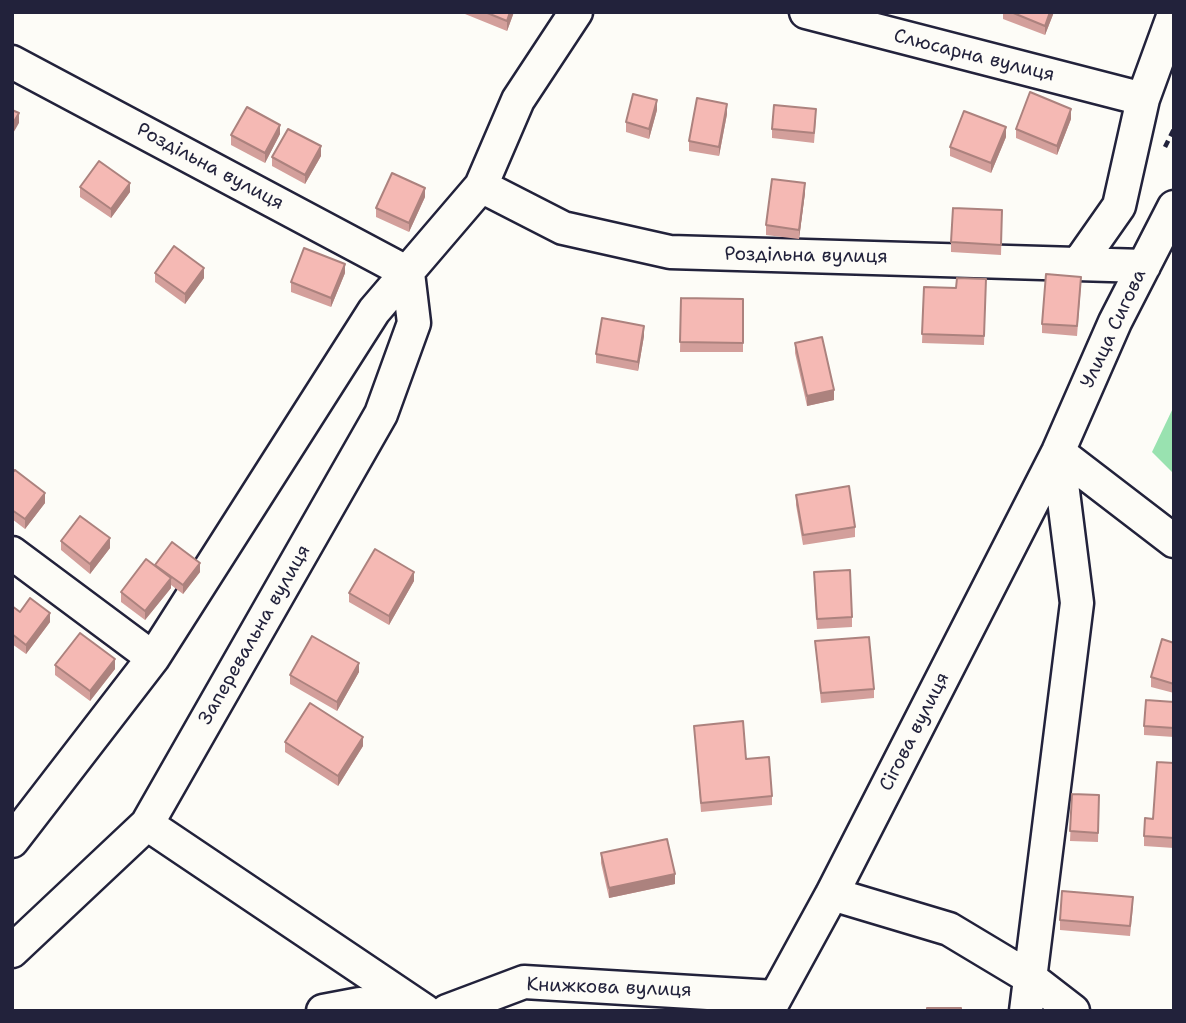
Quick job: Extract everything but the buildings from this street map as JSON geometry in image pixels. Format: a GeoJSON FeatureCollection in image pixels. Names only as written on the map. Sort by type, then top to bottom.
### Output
{"type":"FeatureCollection","features":[{"type":"Feature","properties":{"kind":"street"},"geometry":{"type":"LineString","coordinates":[[12,841],[153,658],[374,311],[481,186],[518,100],[576,12]]}},
{"type":"Feature","properties":{"kind":"street","name":"Слюсарна вулиця"},"geometry":{"type":"LineString","coordinates":[[806,12],[1143,99]]}},
{"type":"Feature","properties":{"kind":"street"},"geometry":{"type":"LineString","coordinates":[[1079,263],[1119,205],[1143,99],[1174,14]]}},
{"type":"Feature","properties":{"kind":"street","name":"Роздільна вулиця"},"geometry":{"type":"LineString","coordinates":[[12,62],[408,272]]}},
{"type":"Feature","properties":{"kind":"street","name":"Роздільна вулиця"},"geometry":{"type":"LineString","coordinates":[[481,186],[563,228],[670,252],[1144,265]]}},
{"type":"Feature","properties":{"kind":"street","name":"Улица Сигова"},"geometry":{"type":"LineString","coordinates":[[1058,452],[1115,322],[1174,207]]}},
{"type":"Feature","properties":{"kind":"street","name":"Заперевальна вулиця"},"geometry":{"type":"LineString","coordinates":[[12,951],[147,824],[381,414],[414,323],[408,272]]}},
{"type":"Feature","properties":{"kind":"street"},"geometry":{"type":"LineString","coordinates":[[1058,452],[1174,541]]}},
{"type":"Feature","properties":{"kind":"street"},"geometry":{"type":"LineString","coordinates":[[1026,1011],[1077,603],[1058,452]]}},
{"type":"Feature","properties":{"kind":"street","name":"Сігова вулиця"},"geometry":{"type":"LineString","coordinates":[[772,1004],[832,894],[1058,452]]}},
{"type":"Feature","properties":{"kind":"street"},"geometry":{"type":"LineString","coordinates":[[12,552],[153,658]]}},
{"type":"Feature","properties":{"kind":"street"},"geometry":{"type":"LineString","coordinates":[[147,824],[425,1011]]}},
{"type":"Feature","properties":{"kind":"street"},"geometry":{"type":"LineString","coordinates":[[832,894],[949,929],[1029,977],[1073,1011]]}},
{"type":"Feature","properties":{"kind":"street","name":"Книжкова вулиця"},"geometry":{"type":"LineString","coordinates":[[447,1011],[524,982],[772,1004]]}},
{"type":"Feature","properties":{"kind":"street"},"geometry":{"type":"LineString","coordinates":[[323,1011],[360,1004],[400,1011]]}},
{"type":"Feature","properties":{"kind":"green space"},"geometry":{"type":"Polygon","coordinates":[[[1174,406],[1174,474],[1152,452],[1174,406]]]}}]}
